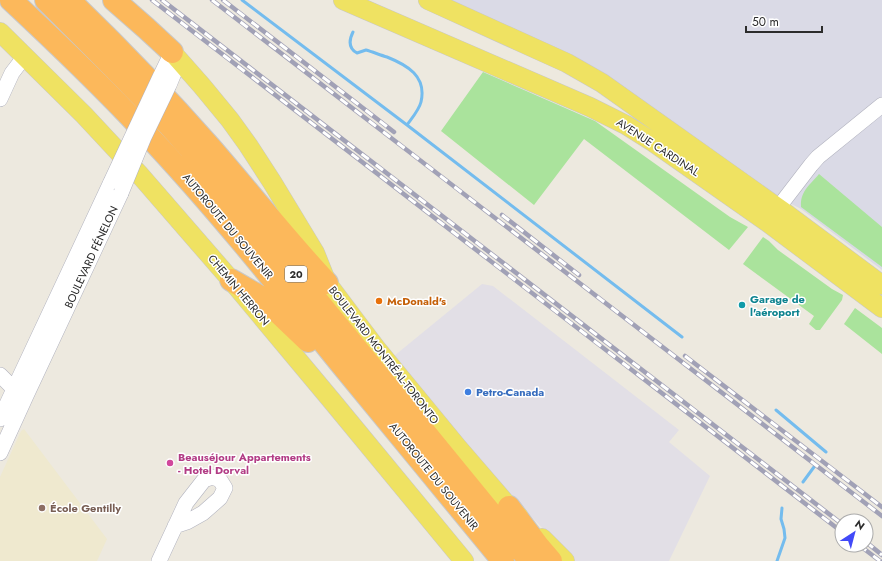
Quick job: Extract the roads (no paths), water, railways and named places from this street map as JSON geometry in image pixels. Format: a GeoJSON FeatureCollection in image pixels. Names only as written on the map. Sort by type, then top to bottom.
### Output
{"type":"FeatureCollection","features":[{"type":"Feature","properties":{"kind":"highway","name":"AUTOROUTE DU SOUVENIR"},"geometry":{"type":"LineString","coordinates":[[11,0],[59,44],[100,86],[169,158],[212,207],[254,256],[503,561]]}},
{"type":"Feature","properties":{"kind":"highway","name":"AUTOROUTE DU SOUVENIR"},"geometry":{"type":"LineString","coordinates":[[46,0],[147,102],[222,185],[530,561]]}},
{"type":"Feature","properties":{"kind":"highway"},"geometry":{"type":"LineString","coordinates":[[69,0],[118,48],[186,121],[327,283]]}},
{"type":"Feature","properties":{"kind":"highway"},"geometry":{"type":"LineString","coordinates":[[114,0],[176,57]]}},
{"type":"Feature","properties":{"kind":"highway"},"geometry":{"type":"LineString","coordinates":[[232,280],[264,299],[365,393]]}},
{"type":"Feature","properties":{"kind":"highway"},"geometry":{"type":"LineString","coordinates":[[509,507],[551,561]]}},
{"type":"Feature","properties":{"kind":"main road","name":"AVENUE CARDINAL"},"geometry":{"type":"LineString","coordinates":[[343,0],[610,116],[772,215],[882,285]]}},
{"type":"Feature","properties":{"kind":"main road","name":"AVENUE CARDINAL"},"geometry":{"type":"LineString","coordinates":[[428,0],[567,63],[602,83],[772,215],[882,308]]}},
{"type":"Feature","properties":{"kind":"main road","name":"CHEMIN HERRON"},"geometry":{"type":"LineString","coordinates":[[0,32],[116,148],[148,184],[232,280],[464,561]]}},
{"type":"Feature","properties":{"kind":"main road","name":"BOULEVARD MONTRÉAL-TORONTO"},"geometry":{"type":"LineString","coordinates":[[176,57],[230,120],[256,157],[314,253],[327,283],[376,348],[509,507],[565,561]]}},
{"type":"Feature","properties":{"kind":"street"},"geometry":{"type":"LineString","coordinates":[[0,99],[12,73],[25,56]]}},
{"type":"Feature","properties":{"kind":"street","name":"BOULEVARD FÉNELON"},"geometry":{"type":"LineString","coordinates":[[0,453],[20,393],[116,187],[144,137],[165,80],[176,57]]}},
{"type":"Feature","properties":{"kind":"street"},"geometry":{"type":"LineString","coordinates":[[772,215],[810,165],[818,157],[882,105]]}},
{"type":"Feature","properties":{"kind":"street"},"geometry":{"type":"LineString","coordinates":[[0,375],[20,393]]}},
{"type":"Feature","properties":{"kind":"street","name":"BOULEVARD FÉNELON"},"geometry":{"type":"LineString","coordinates":[[0,419],[20,393]]}},
{"type":"Feature","properties":{"kind":"street"},"geometry":{"type":"LineString","coordinates":[[159,561],[176,526]]}},
{"type":"Feature","properties":{"kind":"waterway"},"geometry":{"type":"LineString","coordinates":[[242,0],[407,125]]}},
{"type":"Feature","properties":{"kind":"waterway"},"geometry":{"type":"LineString","coordinates":[[353,32],[350,44],[354,51],[357,53],[366,50],[387,57],[408,68],[418,78],[421,85],[421,102],[417,111],[407,125],[682,337]]}},
{"type":"Feature","properties":{"kind":"waterway"},"geometry":{"type":"LineString","coordinates":[[776,410],[826,452]]}},
{"type":"Feature","properties":{"kind":"waterway"},"geometry":{"type":"LineString","coordinates":[[803,482],[814,467]]}},
{"type":"Feature","properties":{"kind":"waterway"},"geometry":{"type":"LineString","coordinates":[[777,561],[785,538],[781,519],[782,508]]}},
{"type":"Feature","properties":{"kind":"railway"},"geometry":{"type":"LineString","coordinates":[[152,0],[834,526]]}},
{"type":"Feature","properties":{"kind":"railway"},"geometry":{"type":"LineString","coordinates":[[162,0],[834,518]]}},
{"type":"Feature","properties":{"kind":"railway"},"geometry":{"type":"LineString","coordinates":[[212,0],[882,516]]}},
{"type":"Feature","properties":{"kind":"railway"},"geometry":{"type":"LineString","coordinates":[[223,0],[394,132]]}},
{"type":"Feature","properties":{"kind":"railway"},"geometry":{"type":"LineString","coordinates":[[502,215],[579,275]]}},
{"type":"Feature","properties":{"kind":"railway"},"geometry":{"type":"LineString","coordinates":[[685,356],[882,507]]}},
{"type":"Feature","properties":{"kind":"railway"},"geometry":{"type":"LineString","coordinates":[[874,548],[882,555]]}},
{"type":"Feature","properties":{"kind":"railway"},"geometry":{"type":"LineString","coordinates":[[870,553],[880,561]]}},
{"type":"Feature","properties":{"kind":"place","name":"McDonald's"},"geometry":{"type":"Point","coordinates":[379,301]}},
{"type":"Feature","properties":{"kind":"place","name":"Garage de l'aéroport"},"geometry":{"type":"Point","coordinates":[742,305]}},
{"type":"Feature","properties":{"kind":"place","name":"Petro-Canada"},"geometry":{"type":"Point","coordinates":[468,392]}},
{"type":"Feature","properties":{"kind":"place","name":"Beauséjour Appartements - Hotel Dorval"},"geometry":{"type":"Point","coordinates":[170,463]}},
{"type":"Feature","properties":{"kind":"place","name":"École Gentilly"},"geometry":{"type":"Point","coordinates":[42,508]}}]}
